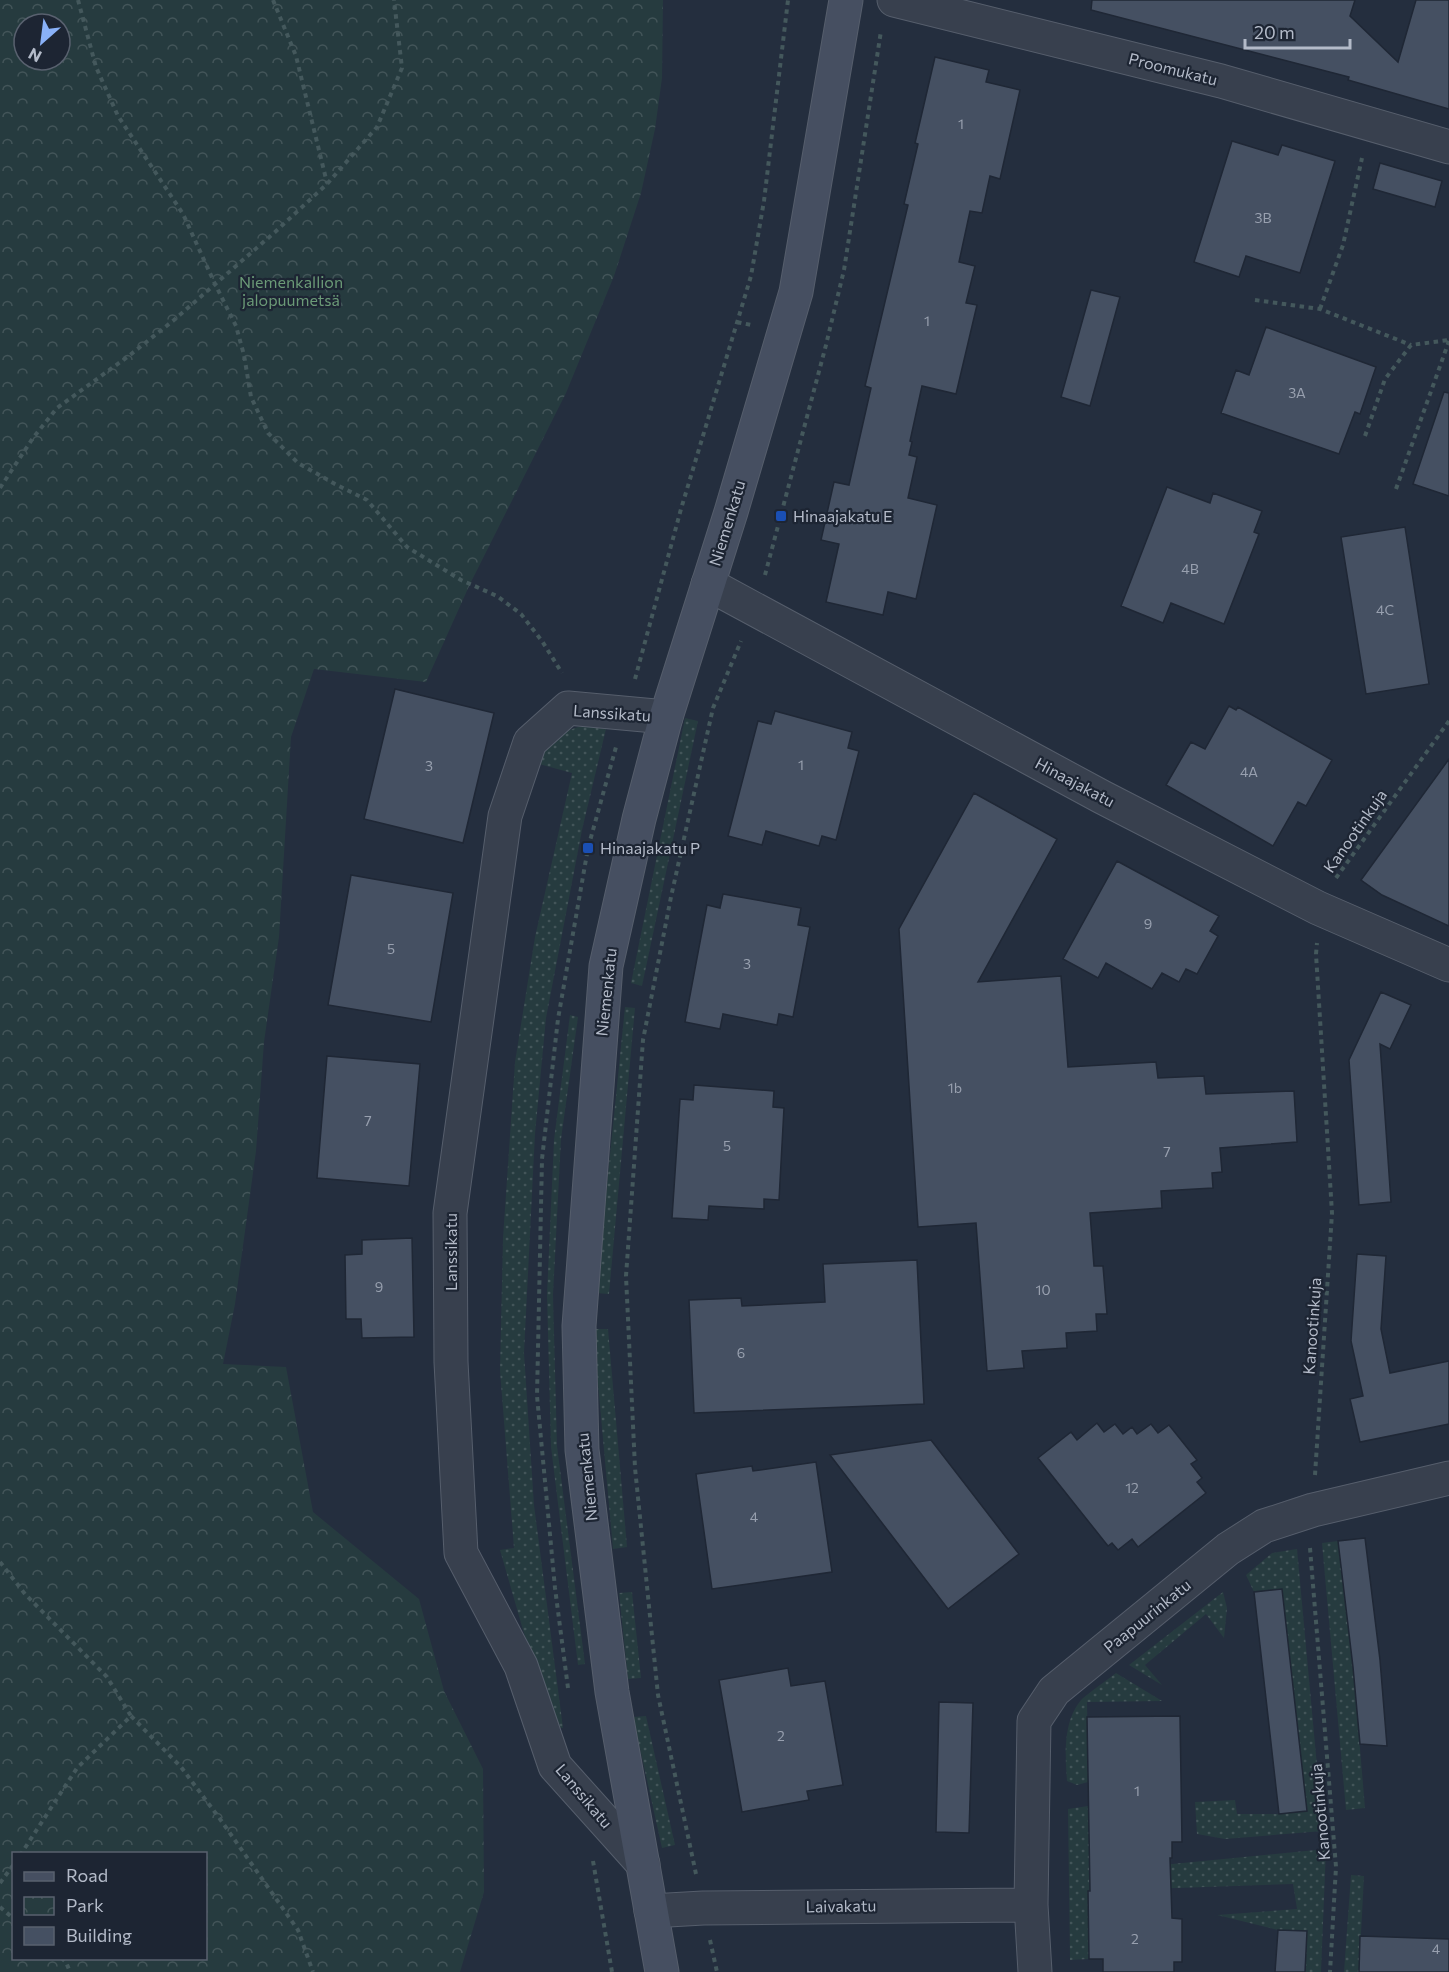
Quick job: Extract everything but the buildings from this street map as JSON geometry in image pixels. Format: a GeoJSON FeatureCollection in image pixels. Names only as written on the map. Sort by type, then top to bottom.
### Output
{"type":"FeatureCollection","features":[{"type":"Feature","properties":{"kind":"street","name":"Niemenkatu"},"geometry":{"type":"LineString","coordinates":[[662,1972],[612,1692],[582,1450],[579,1326],[606,966],[639,819],[666,717],[795,292],[846,0]]}},
{"type":"Feature","properties":{"kind":"street","name":"Proomukatu"},"geometry":{"type":"LineString","coordinates":[[888,10],[1221,81],[1449,147]]}},
{"type":"Feature","properties":{"kind":"street","name":"Hinaajakatu"},"geometry":{"type":"LineString","coordinates":[[708,584],[1102,797],[1318,908],[1449,965]]}},
{"type":"Feature","properties":{"kind":"street","name":"Lanssikatu"},"geometry":{"type":"LineString","coordinates":[[643,1864],[555,1766],[521,1666],[461,1553],[451,1362],[450,1213],[505,816],[530,741],[568,708],[666,717]]}},
{"type":"Feature","properties":{"kind":"street","name":"Paapuurinkatu"},"geometry":{"type":"LineString","coordinates":[[1035,1972],[1031,1905],[1034,1721],[1054,1692],[1228,1549],[1264,1526],[1313,1510],[1449,1478]]}},
{"type":"Feature","properties":{"kind":"street","name":"Laivakatu"},"geometry":{"type":"LineString","coordinates":[[651,1911],[703,1908],[1031,1905]]}},
{"type":"Feature","properties":{"kind":"path"},"geometry":{"type":"LineString","coordinates":[[78,0],[96,67],[118,116],[183,214],[236,326],[244,355],[251,397],[268,433],[298,463],[367,500],[407,547],[461,580],[497,596],[521,614],[543,641],[562,674]]}},
{"type":"Feature","properties":{"kind":"path"},"geometry":{"type":"LineString","coordinates":[[273,0],[296,56],[327,184]]}},
{"type":"Feature","properties":{"kind":"path"},"geometry":{"type":"LineString","coordinates":[[0,488],[33,438],[57,408],[130,355],[215,284],[327,184],[377,127],[402,68],[394,0]]}},
{"type":"Feature","properties":{"kind":"path"},"geometry":{"type":"LineString","coordinates":[[717,1972],[658,1695],[635,1468],[626,1276],[643,1040],[671,897],[713,708],[739,647],[751,607],[769,562],[844,270],[888,10]]}},
{"type":"Feature","properties":{"kind":"path"},"geometry":{"type":"LineString","coordinates":[[1320,309],[1343,245],[1364,148]]}},
{"type":"Feature","properties":{"kind":"path"},"geometry":{"type":"LineString","coordinates":[[1255,300],[1320,309],[1412,345],[1449,340],[1396,489]]}},
{"type":"Feature","properties":{"kind":"path"},"geometry":{"type":"LineString","coordinates":[[1365,436],[1385,379],[1412,345]]}},
{"type":"Feature","properties":{"kind":"path","name":"Kanootinkuja"},"geometry":{"type":"LineString","coordinates":[[1330,1972],[1336,1867],[1309,1536],[1313,1510],[1332,1213],[1316,954],[1318,908],[1345,865],[1449,721]]}},
{"type":"Feature","properties":{"kind":"path"},"geometry":{"type":"LineString","coordinates":[[0,1562],[25,1594],[107,1677],[131,1716],[181,1767],[298,1930],[312,1972]]}},
{"type":"Feature","properties":{"kind":"path"},"geometry":{"type":"LineString","coordinates":[[22,1852],[77,1768],[131,1716]]}},
{"type":"Feature","properties":{"kind":"path"},"geometry":{"type":"LineString","coordinates":[[0,1883],[12,1867]]}},
{"type":"Feature","properties":{"kind":"path"},"geometry":{"type":"LineString","coordinates":[[0,1907],[12,1916]]}},
{"type":"Feature","properties":{"kind":"green space","name":"Niemenkallion jalopuumetsä"},"geometry":{"type":"Polygon","coordinates":[[[0,0],[663,0],[662,78],[655,129],[641,193],[614,276],[566,393],[470,584],[426,682],[314,669],[291,737],[279,937],[264,1042],[256,1151],[235,1304],[223,1364],[286,1367],[313,1512],[419,1599],[444,1691],[483,1769],[484,1892],[460,1972],[0,1972],[0,0]]]}},
{"type":"Feature","properties":{"kind":"green space"},"geometry":{"type":"Polygon","coordinates":[[[685,718],[698,721],[642,986],[631,983],[685,718]]]}},
{"type":"Feature","properties":{"kind":"green space"},"geometry":{"type":"Polygon","coordinates":[[[585,725],[606,729],[582,830],[546,1018],[535,1134],[524,1353],[534,1505],[563,1728],[555,1727],[500,1550],[514,1548],[500,1371],[503,1238],[515,1062],[535,937],[572,773],[539,764],[556,737],[585,725]]]}},
{"type":"Feature","properties":{"kind":"green space"},"geometry":{"type":"Polygon","coordinates":[[[625,1007],[635,1008],[609,1294],[596,1293],[625,1007]]]}},
{"type":"Feature","properties":{"kind":"green space"},"geometry":{"type":"Polygon","coordinates":[[[570,1015],[578,1017],[561,1139],[553,1295],[557,1446],[585,1664],[578,1665],[551,1447],[547,1295],[554,1140],[570,1015]]]}},
{"type":"Feature","properties":{"kind":"green space"},"geometry":{"type":"Polygon","coordinates":[[[593,1329],[608,1329],[627,1547],[613,1549],[593,1329]]]}},
{"type":"Feature","properties":{"kind":"green space"},"geometry":{"type":"Polygon","coordinates":[[[1338,1541],[1352,1654],[1365,1808],[1346,1810],[1322,1543],[1338,1541]]]}},
{"type":"Feature","properties":{"kind":"green space"},"geometry":{"type":"Polygon","coordinates":[[[1297,1549],[1323,1831],[1225,1839],[1197,1834],[1195,1802],[1235,1800],[1237,1814],[1307,1811],[1295,1706],[1267,1708],[1266,1698],[1294,1694],[1282,1589],[1254,1592],[1246,1575],[1272,1553],[1297,1549]]]}},
{"type":"Feature","properties":{"kind":"green space"},"geometry":{"type":"Polygon","coordinates":[[[632,1592],[641,1678],[628,1679],[619,1593],[632,1592]]]}},
{"type":"Feature","properties":{"kind":"green space"},"geometry":{"type":"Polygon","coordinates":[[[1223,1592],[1227,1608],[1224,1638],[1206,1614],[1145,1665],[1162,1685],[1129,1665],[1223,1592]]]}},
{"type":"Feature","properties":{"kind":"green space"},"geometry":{"type":"Polygon","coordinates":[[[1116,1673],[1162,1701],[1087,1702],[1088,1782],[1077,1785],[1067,1781],[1066,1749],[1071,1717],[1082,1699],[1116,1673]]]}},
{"type":"Feature","properties":{"kind":"green space"},"geometry":{"type":"Polygon","coordinates":[[[646,1716],[675,1845],[662,1848],[633,1717],[646,1716]]]}},
{"type":"Feature","properties":{"kind":"green space"},"geometry":{"type":"Polygon","coordinates":[[[1088,1806],[1090,1871],[1326,1849],[1321,1972],[1305,1972],[1307,1931],[1278,1930],[1217,1915],[1297,1909],[1293,1884],[1088,1891],[1089,1959],[1070,1960],[1068,1809],[1088,1806]]]}},
{"type":"Feature","properties":{"kind":"green space"},"geometry":{"type":"Polygon","coordinates":[[[1351,1875],[1364,1876],[1359,1972],[1344,1972],[1351,1875]]]}},
{"type":"Feature","properties":{"kind":"place","name":"Hinaajakatu E"},"geometry":{"type":"Point","coordinates":[781,516]}},
{"type":"Feature","properties":{"kind":"place","name":"Hinaajakatu P"},"geometry":{"type":"Point","coordinates":[588,848]}}]}
